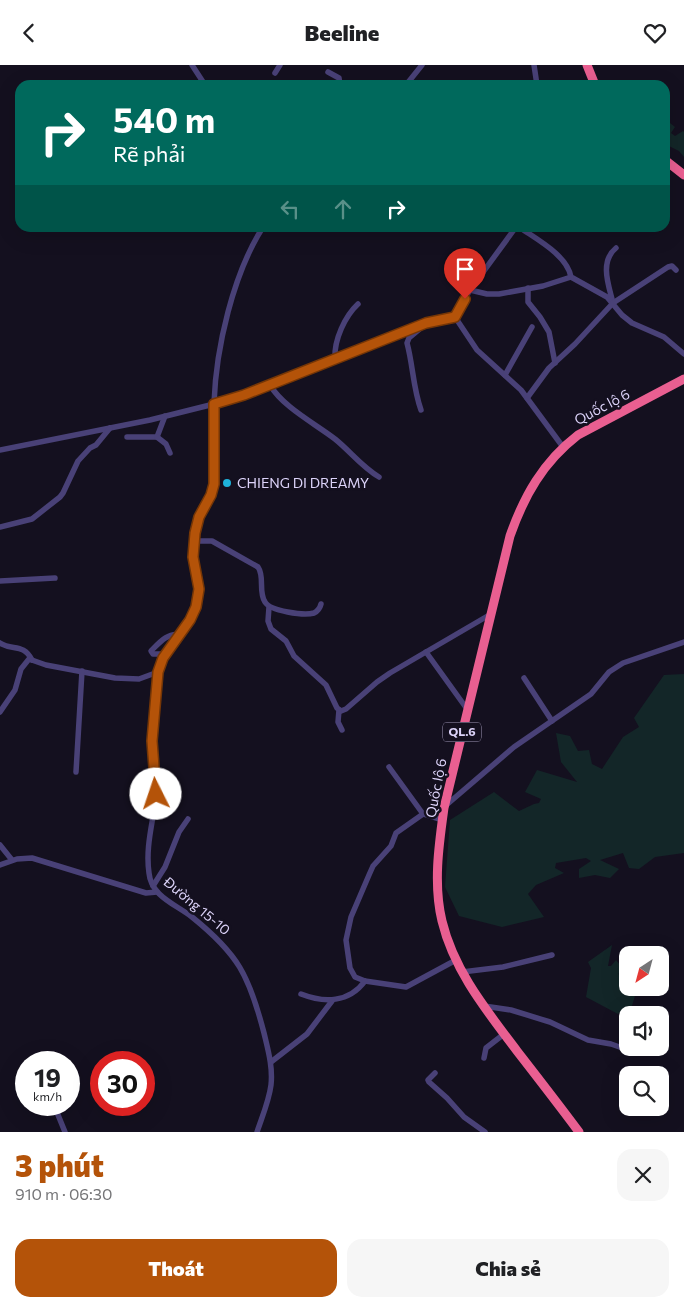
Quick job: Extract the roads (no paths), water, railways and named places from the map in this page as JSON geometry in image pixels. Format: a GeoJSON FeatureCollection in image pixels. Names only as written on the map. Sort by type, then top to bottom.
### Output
{"type":"FeatureCollection","features":[{"type":"Feature","properties":{"kind":"highway"},"geometry":{"type":"LineString","coordinates":[[587,65],[593,80]]}},
{"type":"Feature","properties":{"kind":"highway"},"geometry":{"type":"LineString","coordinates":[[670,164],[684,175]]}},
{"type":"Feature","properties":{"kind":"highway","name":"Quốc lộ 6"},"geometry":{"type":"LineString","coordinates":[[580,1132],[483,1006],[456,960],[444,928],[439,902],[442,820],[467,709],[493,613],[510,537],[519,510],[537,477],[563,447],[591,427],[684,379]]}},
{"type":"Feature","properties":{"kind":"street"},"geometry":{"type":"LineString","coordinates":[[276,73],[280,65]]}},
{"type":"Feature","properties":{"kind":"street"},"geometry":{"type":"LineString","coordinates":[[410,80],[422,65]]}},
{"type":"Feature","properties":{"kind":"street"},"geometry":{"type":"LineString","coordinates":[[534,65],[536,80]]}},
{"type":"Feature","properties":{"kind":"street"},"geometry":{"type":"LineString","coordinates":[[195,66],[203,80]]}},
{"type":"Feature","properties":{"kind":"street"},"geometry":{"type":"LineString","coordinates":[[328,72],[339,80]]}},
{"type":"Feature","properties":{"kind":"street","name":"Đường 15-10"},"geometry":{"type":"LineString","coordinates":[[258,1132],[271,1086],[271,1062],[249,983],[239,965],[212,933],[157,893],[149,874],[148,851],[156,794],[152,741],[158,672],[165,655],[194,612],[198,594],[198,581],[193,557],[194,541],[198,521],[211,495],[214,484],[216,375],[225,324],[246,260],[260,232]]}},
{"type":"Feature","properties":{"kind":"street"},"geometry":{"type":"LineString","coordinates":[[0,450],[110,428],[214,404],[270,385],[426,323],[455,317],[470,290],[514,232]]}},
{"type":"Feature","properties":{"kind":"street"},"geometry":{"type":"LineString","coordinates":[[525,232],[555,252],[570,271],[571,277]]}},
{"type":"Feature","properties":{"kind":"street"},"geometry":{"type":"LineString","coordinates":[[613,303],[606,271],[609,257],[616,248]]}},
{"type":"Feature","properties":{"kind":"street"},"geometry":{"type":"LineString","coordinates":[[527,398],[545,373],[613,303],[668,267],[672,266],[676,270]]}},
{"type":"Feature","properties":{"kind":"street"},"geometry":{"type":"LineString","coordinates":[[470,290],[495,294],[543,286],[571,277],[603,294],[627,319],[641,328],[664,337],[684,354]]}},
{"type":"Feature","properties":{"kind":"street"},"geometry":{"type":"LineString","coordinates":[[528,288],[528,302],[543,321],[548,332],[555,363]]}},
{"type":"Feature","properties":{"kind":"street"},"geometry":{"type":"LineString","coordinates":[[335,358],[335,351],[343,323],[358,304]]}},
{"type":"Feature","properties":{"kind":"street"},"geometry":{"type":"LineString","coordinates":[[455,317],[477,350],[527,398],[563,447]]}},
{"type":"Feature","properties":{"kind":"street"},"geometry":{"type":"LineString","coordinates":[[421,410],[415,392],[414,372],[408,341],[410,336],[426,323]]}},
{"type":"Feature","properties":{"kind":"street"},"geometry":{"type":"LineString","coordinates":[[505,375],[532,327]]}},
{"type":"Feature","properties":{"kind":"street"},"geometry":{"type":"LineString","coordinates":[[270,385],[282,400],[336,440],[366,468],[379,477]]}},
{"type":"Feature","properties":{"kind":"street"},"geometry":{"type":"LineString","coordinates":[[157,437],[165,416]]}},
{"type":"Feature","properties":{"kind":"street"},"geometry":{"type":"LineString","coordinates":[[0,527],[32,519],[60,497],[78,461],[96,445],[110,428]]}},
{"type":"Feature","properties":{"kind":"street"},"geometry":{"type":"LineString","coordinates":[[127,437],[157,437],[166,444],[170,453]]}},
{"type":"Feature","properties":{"kind":"street"},"geometry":{"type":"LineString","coordinates":[[194,541],[212,541],[258,567],[261,573],[261,594],[269,607],[269,626],[286,641],[294,656],[326,685],[339,710],[338,722],[342,730]]}},
{"type":"Feature","properties":{"kind":"street"},"geometry":{"type":"LineString","coordinates":[[0,581],[55,578]]}},
{"type":"Feature","properties":{"kind":"street"},"geometry":{"type":"LineString","coordinates":[[269,607],[313,613],[318,610],[321,604]]}},
{"type":"Feature","properties":{"kind":"street"},"geometry":{"type":"LineString","coordinates":[[339,710],[346,709],[381,679],[493,613]]}},
{"type":"Feature","properties":{"kind":"street"},"geometry":{"type":"LineString","coordinates":[[165,655],[153,654],[152,651],[171,634],[180,635]]}},
{"type":"Feature","properties":{"kind":"street"},"geometry":{"type":"LineString","coordinates":[[444,808],[514,747],[591,693],[609,672],[623,663],[684,642]]}},
{"type":"Feature","properties":{"kind":"street"},"geometry":{"type":"LineString","coordinates":[[0,643],[6,647],[17,647],[27,653],[32,660],[46,665],[106,677],[136,679],[158,672]]}},
{"type":"Feature","properties":{"kind":"street"},"geometry":{"type":"LineString","coordinates":[[426,652],[467,709]]}},
{"type":"Feature","properties":{"kind":"street"},"geometry":{"type":"LineString","coordinates":[[0,712],[16,690],[21,669],[27,661],[32,660]]}},
{"type":"Feature","properties":{"kind":"street"},"geometry":{"type":"LineString","coordinates":[[76,772],[82,671]]}},
{"type":"Feature","properties":{"kind":"street"},"geometry":{"type":"LineString","coordinates":[[524,678],[552,721]]}},
{"type":"Feature","properties":{"kind":"street"},"geometry":{"type":"LineString","coordinates":[[389,767],[423,815],[442,820]]}},
{"type":"Feature","properties":{"kind":"street"},"geometry":{"type":"LineString","coordinates":[[423,815],[395,835],[391,846],[372,869],[351,917],[346,943],[350,968],[355,977],[365,981],[406,987],[456,960]]}},
{"type":"Feature","properties":{"kind":"street"},"geometry":{"type":"LineString","coordinates":[[153,886],[165,867],[179,832],[188,819]]}},
{"type":"Feature","properties":{"kind":"street"},"geometry":{"type":"LineString","coordinates":[[0,845],[12,860]]}},
{"type":"Feature","properties":{"kind":"street"},"geometry":{"type":"LineString","coordinates":[[0,865],[22,858],[36,859],[146,893],[157,893]]}},
{"type":"Feature","properties":{"kind":"street"},"geometry":{"type":"LineString","coordinates":[[462,972],[507,966],[552,955]]}},
{"type":"Feature","properties":{"kind":"street"},"geometry":{"type":"LineString","coordinates":[[301,995],[332,1001],[352,995],[365,981]]}},
{"type":"Feature","properties":{"kind":"street"},"geometry":{"type":"LineString","coordinates":[[271,1062],[307,1034],[332,1001]]}},
{"type":"Feature","properties":{"kind":"street"},"geometry":{"type":"LineString","coordinates":[[483,1006],[511,1010],[550,1021],[588,1040],[619,1047]]}},
{"type":"Feature","properties":{"kind":"street"},"geometry":{"type":"LineString","coordinates":[[484,1058],[486,1047],[504,1034]]}},
{"type":"Feature","properties":{"kind":"street"},"geometry":{"type":"LineString","coordinates":[[434,1073],[428,1080],[429,1082],[464,1117],[485,1132]]}},
{"type":"Feature","properties":{"kind":"street"},"geometry":{"type":"LineString","coordinates":[[58,1116],[65,1132]]}},
{"type":"Feature","properties":{"kind":"place","name":"CHIENG DI DREAMY"},"geometry":{"type":"Point","coordinates":[227,483]}}]}
